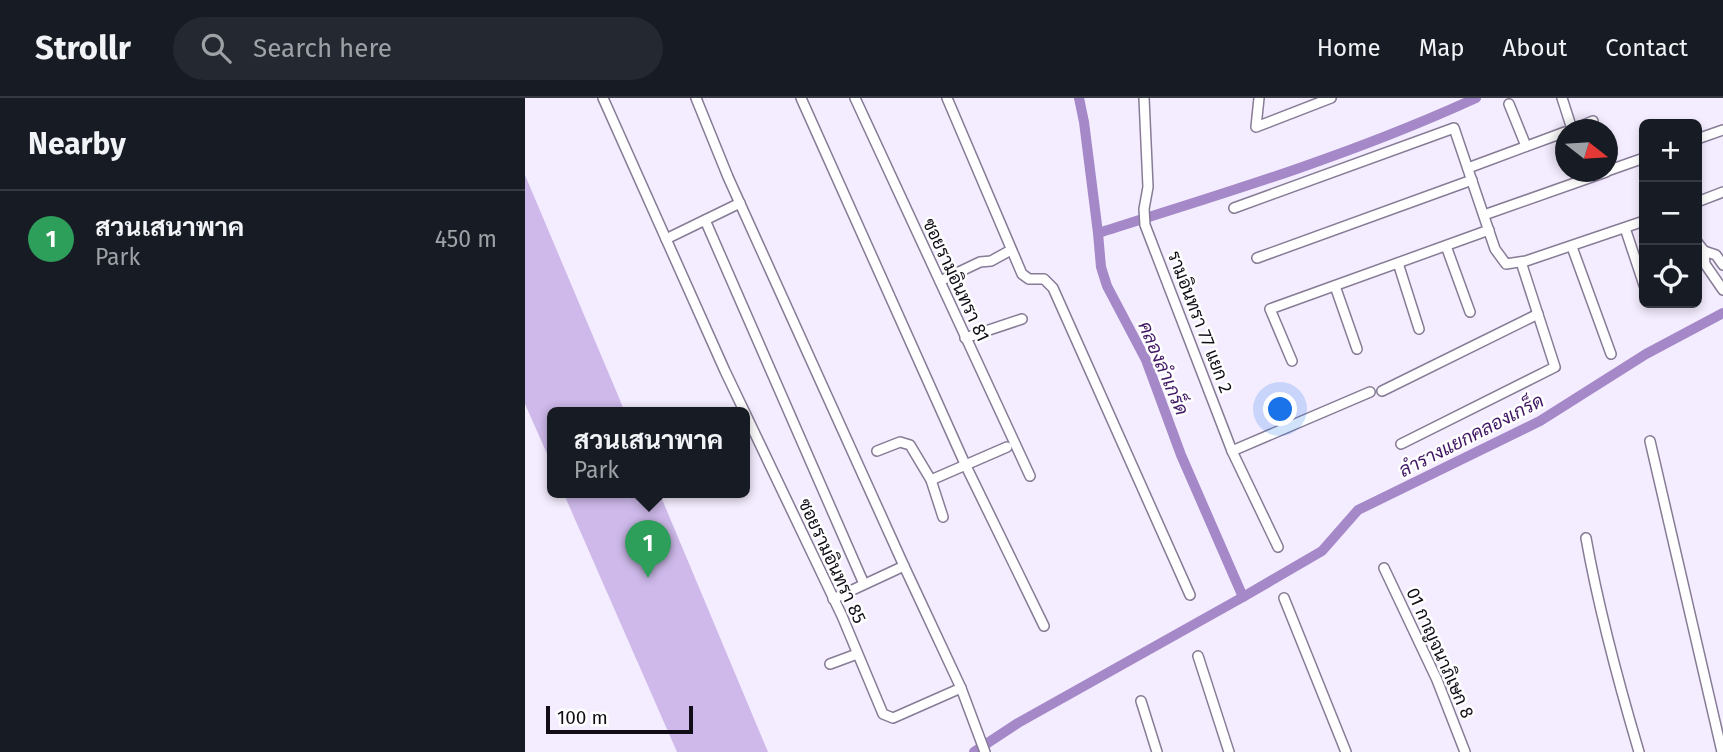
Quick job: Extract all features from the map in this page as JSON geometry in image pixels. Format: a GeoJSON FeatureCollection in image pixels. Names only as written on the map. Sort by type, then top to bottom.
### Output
{"type":"FeatureCollection","features":[{"type":"Feature","properties":{"kind":"street","name":"ซอยรามอินทรา 85"},"geometry":{"type":"LineString","coordinates":[[603,98],[742,407]]}},
{"type":"Feature","properties":{"kind":"street"},"geometry":{"type":"LineString","coordinates":[[696,98],[740,203],[961,688],[983,748]]}},
{"type":"Feature","properties":{"kind":"street"},"geometry":{"type":"LineString","coordinates":[[801,98],[965,464],[1044,626]]}},
{"type":"Feature","properties":{"kind":"street","name":"ซอยรามอินทรา 81"},"geometry":{"type":"LineString","coordinates":[[855,98],[1030,476]]}},
{"type":"Feature","properties":{"kind":"street"},"geometry":{"type":"LineString","coordinates":[[947,98],[1025,278],[1044,279],[1053,288],[1191,595]]}},
{"type":"Feature","properties":{"kind":"street","name":"รามอินทรา 77 แยก 2"},"geometry":{"type":"LineString","coordinates":[[1144,98],[1148,187],[1144,209],[1145,225],[1232,451],[1278,547]]}},
{"type":"Feature","properties":{"kind":"street"},"geometry":{"type":"LineString","coordinates":[[1259,98],[1256,127],[1309,102],[1331,98]]}},
{"type":"Feature","properties":{"kind":"street"},"geometry":{"type":"LineString","coordinates":[[1562,98],[1569,119]]}},
{"type":"Feature","properties":{"kind":"street"},"geometry":{"type":"LineString","coordinates":[[1509,104],[1527,146]]}},
{"type":"Feature","properties":{"kind":"street"},"geometry":{"type":"LineString","coordinates":[[1234,208],[1454,128],[1495,249],[1506,264],[1572,247],[1639,223]]}},
{"type":"Feature","properties":{"kind":"street"},"geometry":{"type":"LineString","coordinates":[[1702,137],[1723,130]]}},
{"type":"Feature","properties":{"kind":"street"},"geometry":{"type":"LineString","coordinates":[[1468,168],[1555,136]]}},
{"type":"Feature","properties":{"kind":"street"},"geometry":{"type":"LineString","coordinates":[[1618,167],[1639,160]]}},
{"type":"Feature","properties":{"kind":"street"},"geometry":{"type":"LineString","coordinates":[[1258,258],[1472,180]]}},
{"type":"Feature","properties":{"kind":"street"},"geometry":{"type":"LineString","coordinates":[[1484,215],[1576,182]]}},
{"type":"Feature","properties":{"kind":"street"},"geometry":{"type":"LineString","coordinates":[[1702,200],[1723,191]]}},
{"type":"Feature","properties":{"kind":"street"},"geometry":{"type":"LineString","coordinates":[[666,239],[740,203]]}},
{"type":"Feature","properties":{"kind":"street"},"geometry":{"type":"LineString","coordinates":[[705,220],[864,584]]}},
{"type":"Feature","properties":{"kind":"street"},"geometry":{"type":"LineString","coordinates":[[1625,228],[1639,270]]}},
{"type":"Feature","properties":{"kind":"street"},"geometry":{"type":"LineString","coordinates":[[1292,361],[1270,309],[1489,230]]}},
{"type":"Feature","properties":{"kind":"street"},"geometry":{"type":"LineString","coordinates":[[1699,245],[1704,251],[1705,264],[1723,290]]}},
{"type":"Feature","properties":{"kind":"street"},"geometry":{"type":"LineString","coordinates":[[1446,246],[1470,312]]}},
{"type":"Feature","properties":{"kind":"street"},"geometry":{"type":"LineString","coordinates":[[1572,247],[1611,354]]}},
{"type":"Feature","properties":{"kind":"street"},"geometry":{"type":"LineString","coordinates":[[940,281],[1011,250]]}},
{"type":"Feature","properties":{"kind":"street"},"geometry":{"type":"LineString","coordinates":[[1704,251],[1716,255],[1723,265]]}},
{"type":"Feature","properties":{"kind":"street"},"geometry":{"type":"LineString","coordinates":[[1401,444],[1555,366],[1521,262]]}},
{"type":"Feature","properties":{"kind":"street"},"geometry":{"type":"LineString","coordinates":[[1398,263],[1419,329]]}},
{"type":"Feature","properties":{"kind":"street"},"geometry":{"type":"LineString","coordinates":[[1335,286],[1357,349]]}},
{"type":"Feature","properties":{"kind":"street"},"geometry":{"type":"LineString","coordinates":[[1382,391],[1538,314]]}},
{"type":"Feature","properties":{"kind":"street"},"geometry":{"type":"LineString","coordinates":[[965,338],[1022,318]]}},
{"type":"Feature","properties":{"kind":"street"},"geometry":{"type":"LineString","coordinates":[[1232,451],[1370,392]]}},
{"type":"Feature","properties":{"kind":"street","name":"ซอยรามอินทรา 85"},"geometry":{"type":"LineString","coordinates":[[750,424],[833,598],[885,717],[893,718],[961,688]]}},
{"type":"Feature","properties":{"kind":"street"},"geometry":{"type":"LineString","coordinates":[[1650,441],[1722,752]]}},
{"type":"Feature","properties":{"kind":"street"},"geometry":{"type":"LineString","coordinates":[[877,451],[900,442],[907,443],[931,480],[943,517]]}},
{"type":"Feature","properties":{"kind":"street"},"geometry":{"type":"LineString","coordinates":[[931,480],[1007,447]]}},
{"type":"Feature","properties":{"kind":"street"},"geometry":{"type":"LineString","coordinates":[[1586,538],[1595,592],[1611,657],[1639,752]]}},
{"type":"Feature","properties":{"kind":"street"},"geometry":{"type":"LineString","coordinates":[[833,598],[904,566]]}},
{"type":"Feature","properties":{"kind":"street","name":"01 กาญจนาภิเษก 8"},"geometry":{"type":"LineString","coordinates":[[1384,568],[1437,680],[1465,752]]}},
{"type":"Feature","properties":{"kind":"street"},"geometry":{"type":"LineString","coordinates":[[1284,598],[1346,752]]}},
{"type":"Feature","properties":{"kind":"street"},"geometry":{"type":"LineString","coordinates":[[829,664],[857,654]]}},
{"type":"Feature","properties":{"kind":"street"},"geometry":{"type":"LineString","coordinates":[[1198,656],[1229,752]]}},
{"type":"Feature","properties":{"kind":"street"},"geometry":{"type":"LineString","coordinates":[[1141,701],[1157,752]]}},
{"type":"Feature","properties":{"kind":"shaded area"},"geometry":{"type":"Polygon","coordinates":[[[525,175],[623,407],[547,407],[547,454],[525,404],[525,175]]]}},
{"type":"Feature","properties":{"kind":"shaded area"},"geometry":{"type":"Polygon","coordinates":[[[566,498],[662,498],[768,752],[677,752],[566,498]]]}},
{"type":"Feature","properties":{"kind":"waterway"},"geometry":{"type":"LineString","coordinates":[[1079,98],[1098,233]]}},
{"type":"Feature","properties":{"kind":"waterway","name":"คลองลำเกร็ด"},"geometry":{"type":"LineString","coordinates":[[974,752],[1018,723],[1243,597],[1181,455],[1146,360],[1107,286],[1101,267],[1098,233],[1337,155],[1476,98]]}},
{"type":"Feature","properties":{"kind":"waterway","name":"ลำรางแยกคลองเกร็ด"},"geometry":{"type":"LineString","coordinates":[[1243,597],[1322,551],[1358,510],[1540,421],[1646,354],[1723,313]]}},
{"type":"Feature","properties":{"kind":"place","name":"สวนเสนาพาค"},"geometry":{"type":"Point","coordinates":[648,578]}}]}
